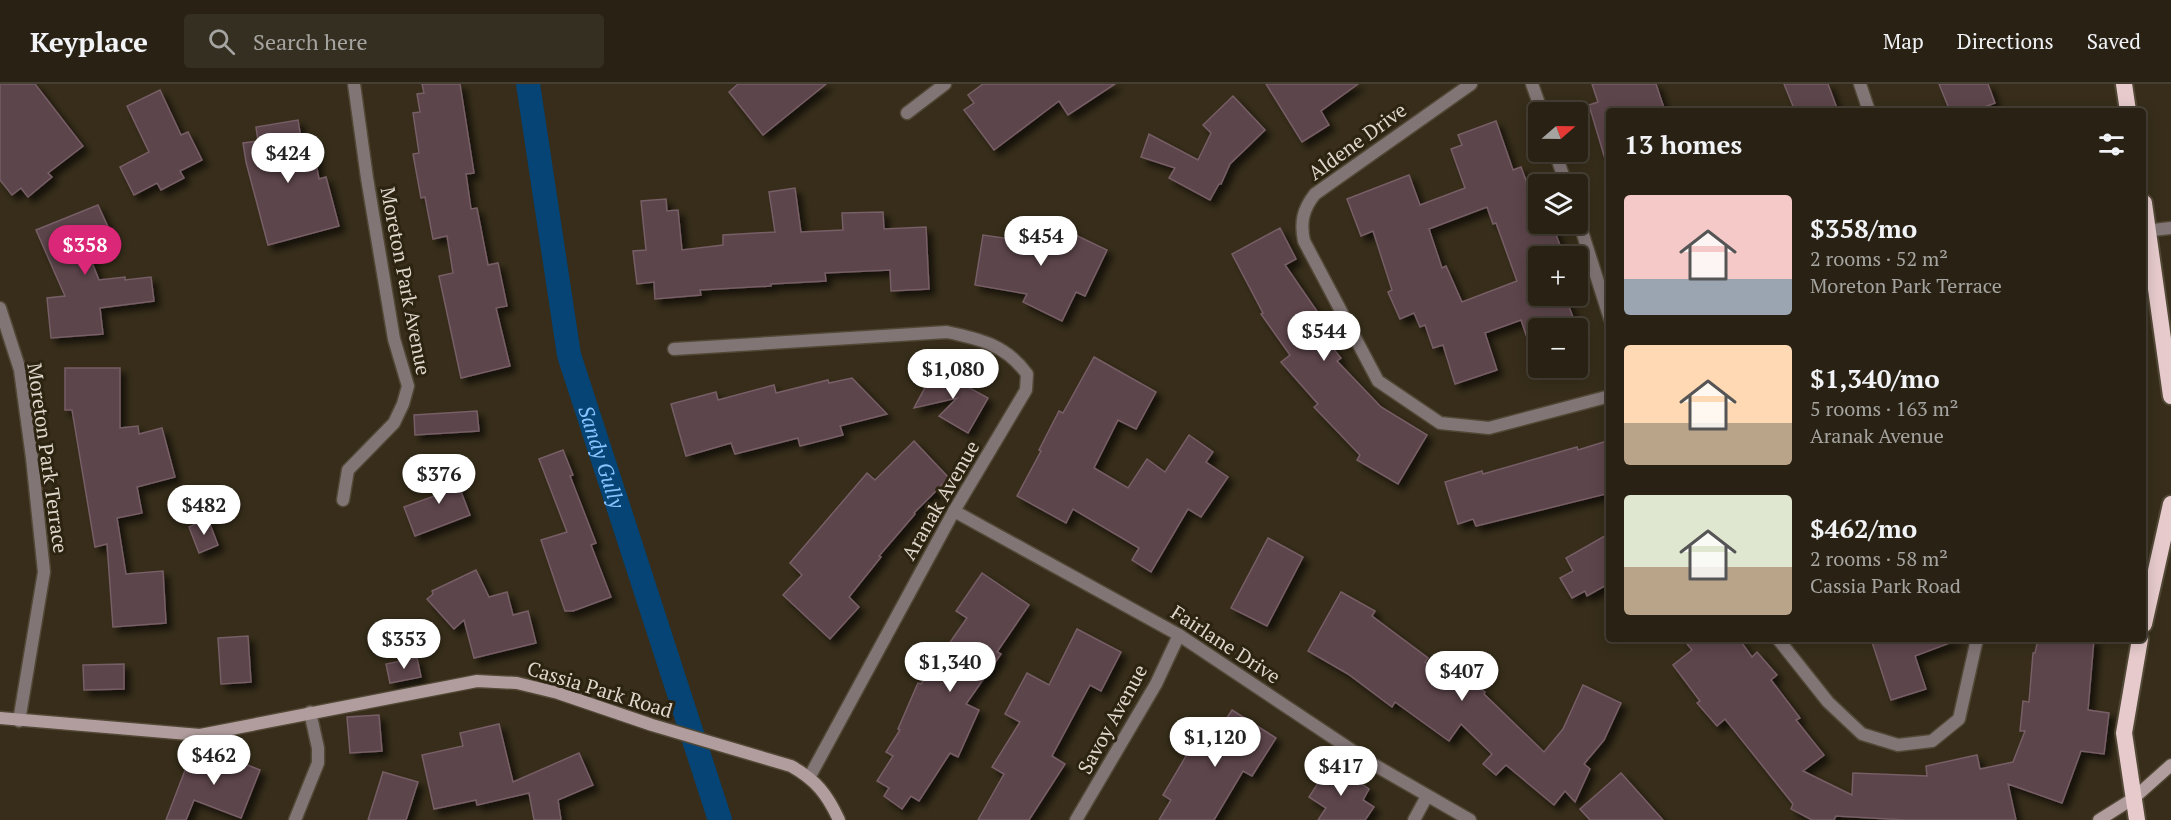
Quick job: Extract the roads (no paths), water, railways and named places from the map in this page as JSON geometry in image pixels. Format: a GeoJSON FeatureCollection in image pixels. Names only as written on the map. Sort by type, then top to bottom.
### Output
{"type":"FeatureCollection","features":[{"type":"Feature","properties":{"kind":"highway"},"geometry":{"type":"LineString","coordinates":[[2124,84],[2128,108]]}},
{"type":"Feature","properties":{"kind":"highway"},"geometry":{"type":"LineString","coordinates":[[2146,230],[2171,396]]}},
{"type":"Feature","properties":{"kind":"highway"},"geometry":{"type":"LineString","coordinates":[[2146,615],[2171,504]]}},
{"type":"Feature","properties":{"kind":"highway"},"geometry":{"type":"LineString","coordinates":[[2137,820],[2124,733],[2139,642]]}},
{"type":"Feature","properties":{"kind":"main road","name":"Cassia Park Road"},"geometry":{"type":"LineString","coordinates":[[0,718],[200,735],[477,681],[517,683],[791,766],[810,776],[831,804],[839,820]]}},
{"type":"Feature","properties":{"kind":"main road"},"geometry":{"type":"LineString","coordinates":[[2099,820],[2134,798],[2171,765]]}},
{"type":"Feature","properties":{"kind":"street","name":"Moreton Park Avenue"},"geometry":{"type":"LineString","coordinates":[[343,501],[348,470],[394,423],[408,386],[394,339],[354,84]]}},
{"type":"Feature","properties":{"kind":"street"},"geometry":{"type":"LineString","coordinates":[[907,114],[945,84]]}},
{"type":"Feature","properties":{"kind":"street","name":"Aldene Drive"},"geometry":{"type":"LineString","coordinates":[[1471,84],[1315,194],[1307,204],[1303,216],[1304,241],[1378,381],[1440,423],[1489,428],[1606,397]]}},
{"type":"Feature","properties":{"kind":"street"},"geometry":{"type":"LineString","coordinates":[[1532,84],[1538,102]]}},
{"type":"Feature","properties":{"kind":"street"},"geometry":{"type":"LineString","coordinates":[[1860,84],[1868,108]]}},
{"type":"Feature","properties":{"kind":"street"},"geometry":{"type":"LineString","coordinates":[[2146,230],[2171,228]]}},
{"type":"Feature","properties":{"kind":"street"},"geometry":{"type":"LineString","coordinates":[[1583,234],[1606,306]]}},
{"type":"Feature","properties":{"kind":"street","name":"Moreton Park Terrace"},"geometry":{"type":"LineString","coordinates":[[0,308],[20,370],[44,572],[20,721]]}},
{"type":"Feature","properties":{"kind":"street","name":"Aranak Avenue"},"geometry":{"type":"LineString","coordinates":[[674,349],[947,332],[976,338],[1005,350],[1017,359],[1027,374],[1026,390],[954,512],[810,776]]}},
{"type":"Feature","properties":{"kind":"street","name":"Fairlane Drive"},"geometry":{"type":"LineString","coordinates":[[954,512],[1179,635],[1371,763],[1470,820]]}},
{"type":"Feature","properties":{"kind":"street","name":"Savoy Avenue"},"geometry":{"type":"LineString","coordinates":[[1076,820],[1156,684],[1179,635]]}},
{"type":"Feature","properties":{"kind":"street"},"geometry":{"type":"LineString","coordinates":[[1780,642],[1828,702],[1862,734],[1898,745],[1932,741],[1959,719],[1976,642]]}},
{"type":"Feature","properties":{"kind":"street"},"geometry":{"type":"LineString","coordinates":[[295,820],[318,763],[318,748],[310,712]]}},
{"type":"Feature","properties":{"kind":"street"},"geometry":{"type":"LineString","coordinates":[[1414,820],[1427,796]]}},
{"type":"Feature","properties":{"kind":"waterway","name":"Sandy Gully"},"geometry":{"type":"LineString","coordinates":[[528,84],[569,355],[720,820]]}}]}
